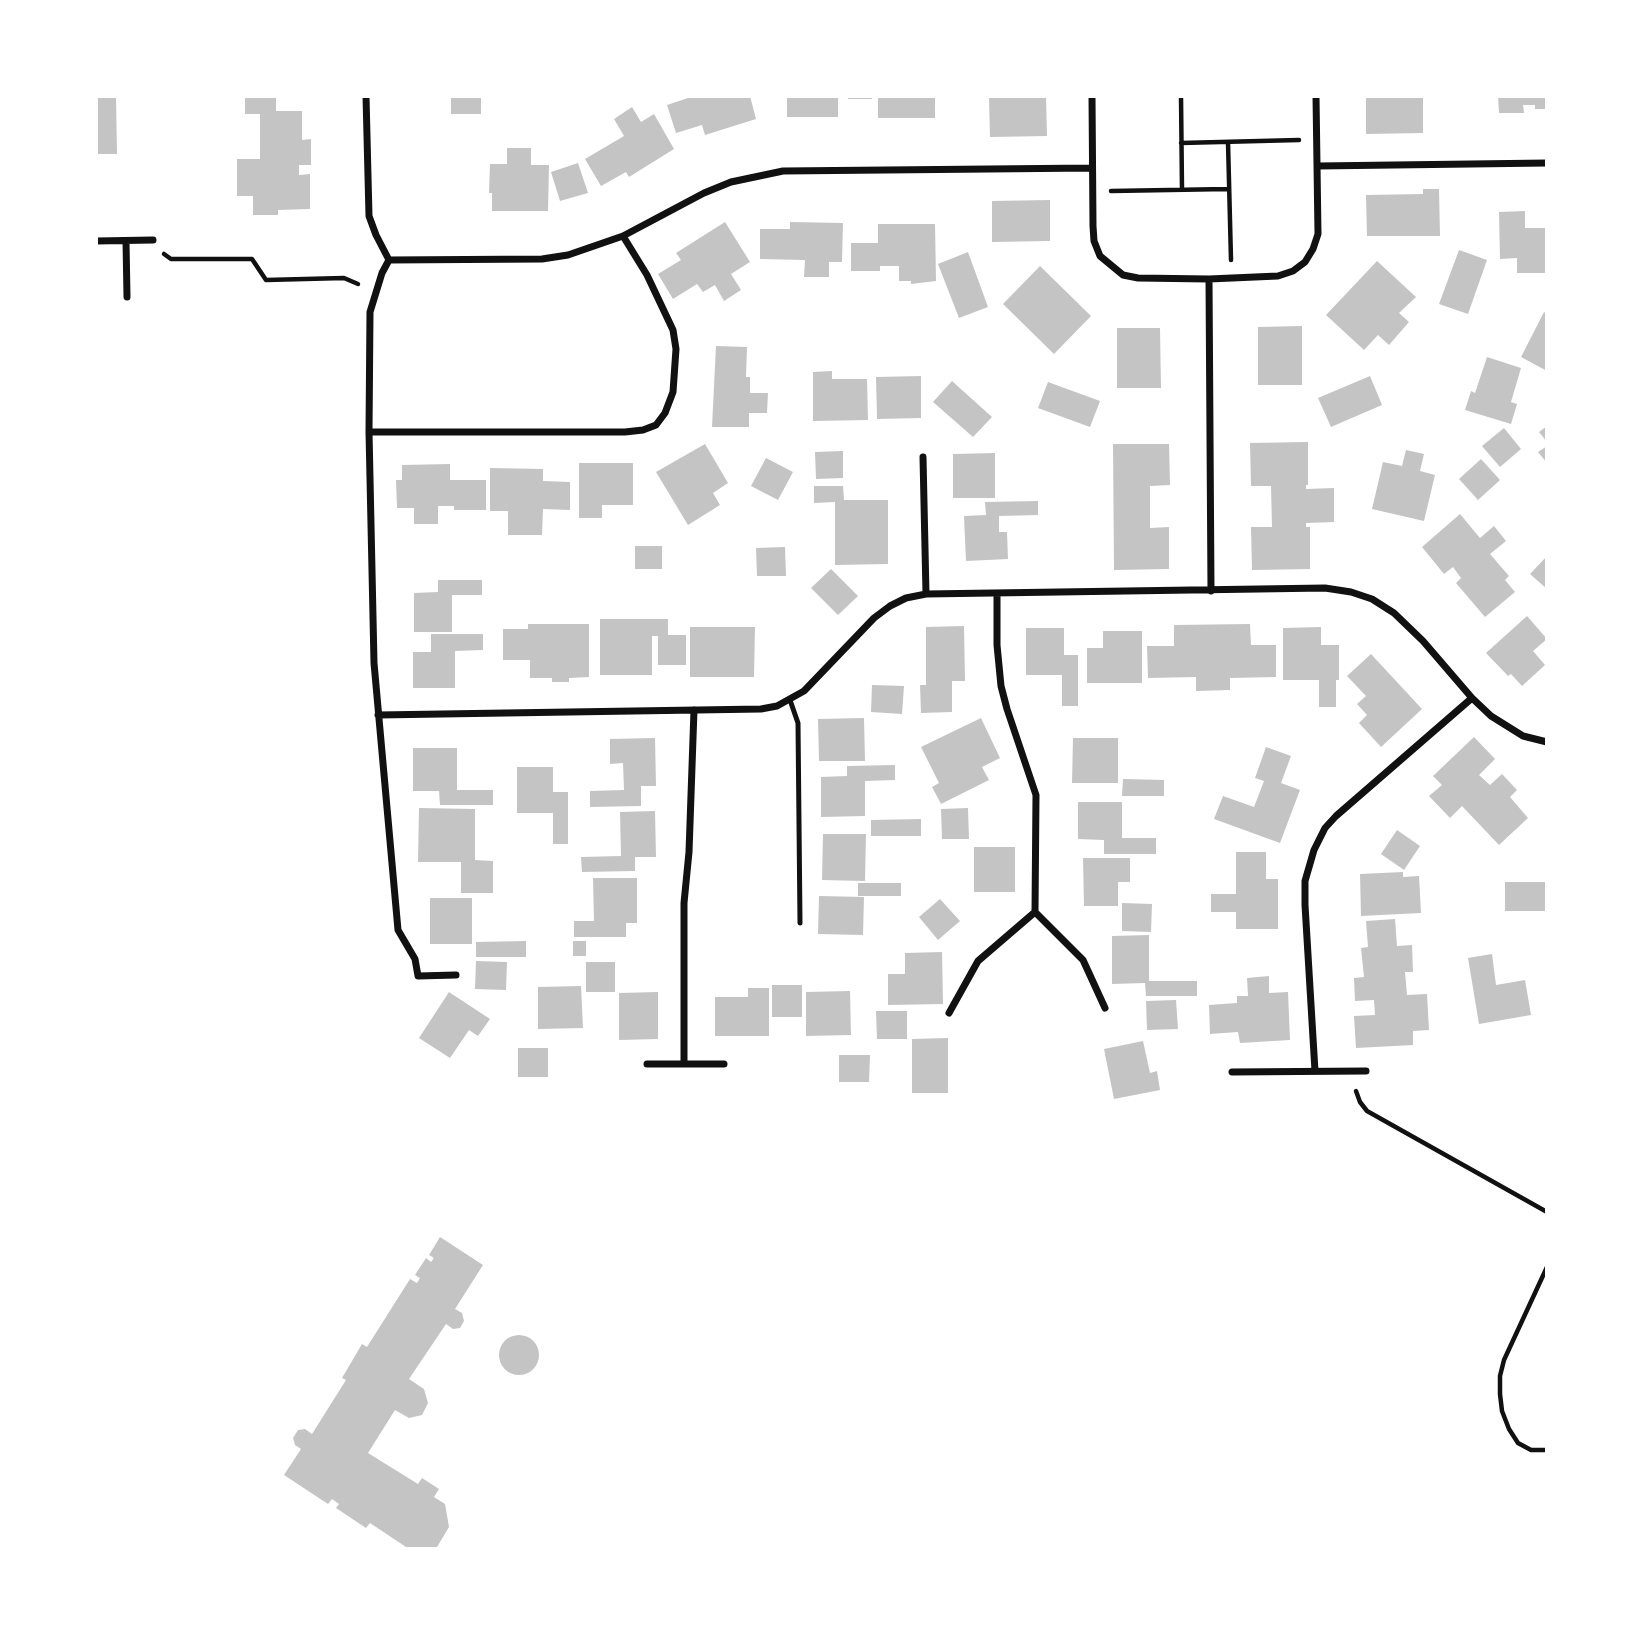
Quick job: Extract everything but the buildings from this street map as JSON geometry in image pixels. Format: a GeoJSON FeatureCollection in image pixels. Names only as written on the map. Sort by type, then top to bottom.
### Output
{"type":"FeatureCollection","features":[{"type":"Feature","properties":{"kind":"street"},"geometry":{"type":"LineString","coordinates":[[366,96],[369,216],[389,260]]}},
{"type":"Feature","properties":{"kind":"street"},"geometry":{"type":"LineString","coordinates":[[1092,96],[1094,241],[1100,256],[1110,267],[1123,275],[1138,278],[1209,279],[1278,276],[1293,271],[1305,261],[1313,249],[1318,234],[1316,96]]}},
{"type":"Feature","properties":{"kind":"street"},"geometry":{"type":"LineString","coordinates":[[1318,166],[1547,163]]}},
{"type":"Feature","properties":{"kind":"street"},"geometry":{"type":"LineString","coordinates":[[389,260],[542,258],[568,255],[623,236],[713,189],[754,175],[783,171],[1092,168]]}},
{"type":"Feature","properties":{"kind":"street"},"geometry":{"type":"LineString","coordinates":[[369,432],[625,432],[656,425],[665,413],[673,392],[676,359],[673,330],[647,275],[623,236]]}},
{"type":"Feature","properties":{"kind":"street"},"geometry":{"type":"LineString","coordinates":[[96,241],[153,240]]}},
{"type":"Feature","properties":{"kind":"street"},"geometry":{"type":"LineString","coordinates":[[126,241],[127,297]]}},
{"type":"Feature","properties":{"kind":"street"},"geometry":{"type":"LineString","coordinates":[[389,260],[375,291],[370,312],[369,432],[374,663],[398,930],[415,959],[418,976],[456,975]]}},
{"type":"Feature","properties":{"kind":"street"},"geometry":{"type":"LineString","coordinates":[[1209,279],[1211,591]]}},
{"type":"Feature","properties":{"kind":"street"},"geometry":{"type":"LineString","coordinates":[[923,457],[926,594]]}},
{"type":"Feature","properties":{"kind":"street"},"geometry":{"type":"LineString","coordinates":[[378,715],[761,709],[790,700],[804,691],[874,618],[890,606],[906,598],[926,594],[1325,588],[1372,599],[1395,613],[1472,698],[1506,727],[1523,736],[1547,742]]}},
{"type":"Feature","properties":{"kind":"street"},"geometry":{"type":"LineString","coordinates":[[997,594],[997,645],[1001,686],[1036,795],[1035,912],[1083,960],[1105,1008]]}},
{"type":"Feature","properties":{"kind":"street"},"geometry":{"type":"LineString","coordinates":[[1315,1071],[1305,905],[1305,881],[1314,850],[1325,828],[1336,816],[1472,698]]}},
{"type":"Feature","properties":{"kind":"street"},"geometry":{"type":"LineString","coordinates":[[684,1065],[684,904],[689,852],[694,710]]}},
{"type":"Feature","properties":{"kind":"street"},"geometry":{"type":"LineString","coordinates":[[949,1013],[978,961],[1035,912]]}},
{"type":"Feature","properties":{"kind":"street"},"geometry":{"type":"LineString","coordinates":[[647,1065],[724,1065]]}},
{"type":"Feature","properties":{"kind":"street"},"geometry":{"type":"LineString","coordinates":[[1232,1072],[1366,1071]]}},
{"type":"Feature","properties":{"kind":"lane"},"geometry":{"type":"LineString","coordinates":[[790,700],[798,723],[800,923]]}},
{"type":"Feature","properties":{"kind":"path"},"geometry":{"type":"LineString","coordinates":[[1181,96],[1182,190]]}},
{"type":"Feature","properties":{"kind":"path"},"geometry":{"type":"LineString","coordinates":[[1181,143],[1317,139]]}},
{"type":"Feature","properties":{"kind":"path"},"geometry":{"type":"LineString","coordinates":[[1228,142],[1231,278]]}},
{"type":"Feature","properties":{"kind":"path"},"geometry":{"type":"LineString","coordinates":[[1092,191],[1228,190]]}},
{"type":"Feature","properties":{"kind":"path"},"geometry":{"type":"LineString","coordinates":[[153,240],[171,259],[252,259],[266,280],[344,278],[375,291]]}},
{"type":"Feature","properties":{"kind":"path"},"geometry":{"type":"LineString","coordinates":[[1349,1071],[1360,1102],[1367,1111],[1547,1212]]}},
{"type":"Feature","properties":{"kind":"path"},"geometry":{"type":"LineString","coordinates":[[1547,1267],[1504,1360],[1500,1376],[1502,1411],[1508,1429],[1518,1443],[1531,1450],[1547,1450]]}}]}
